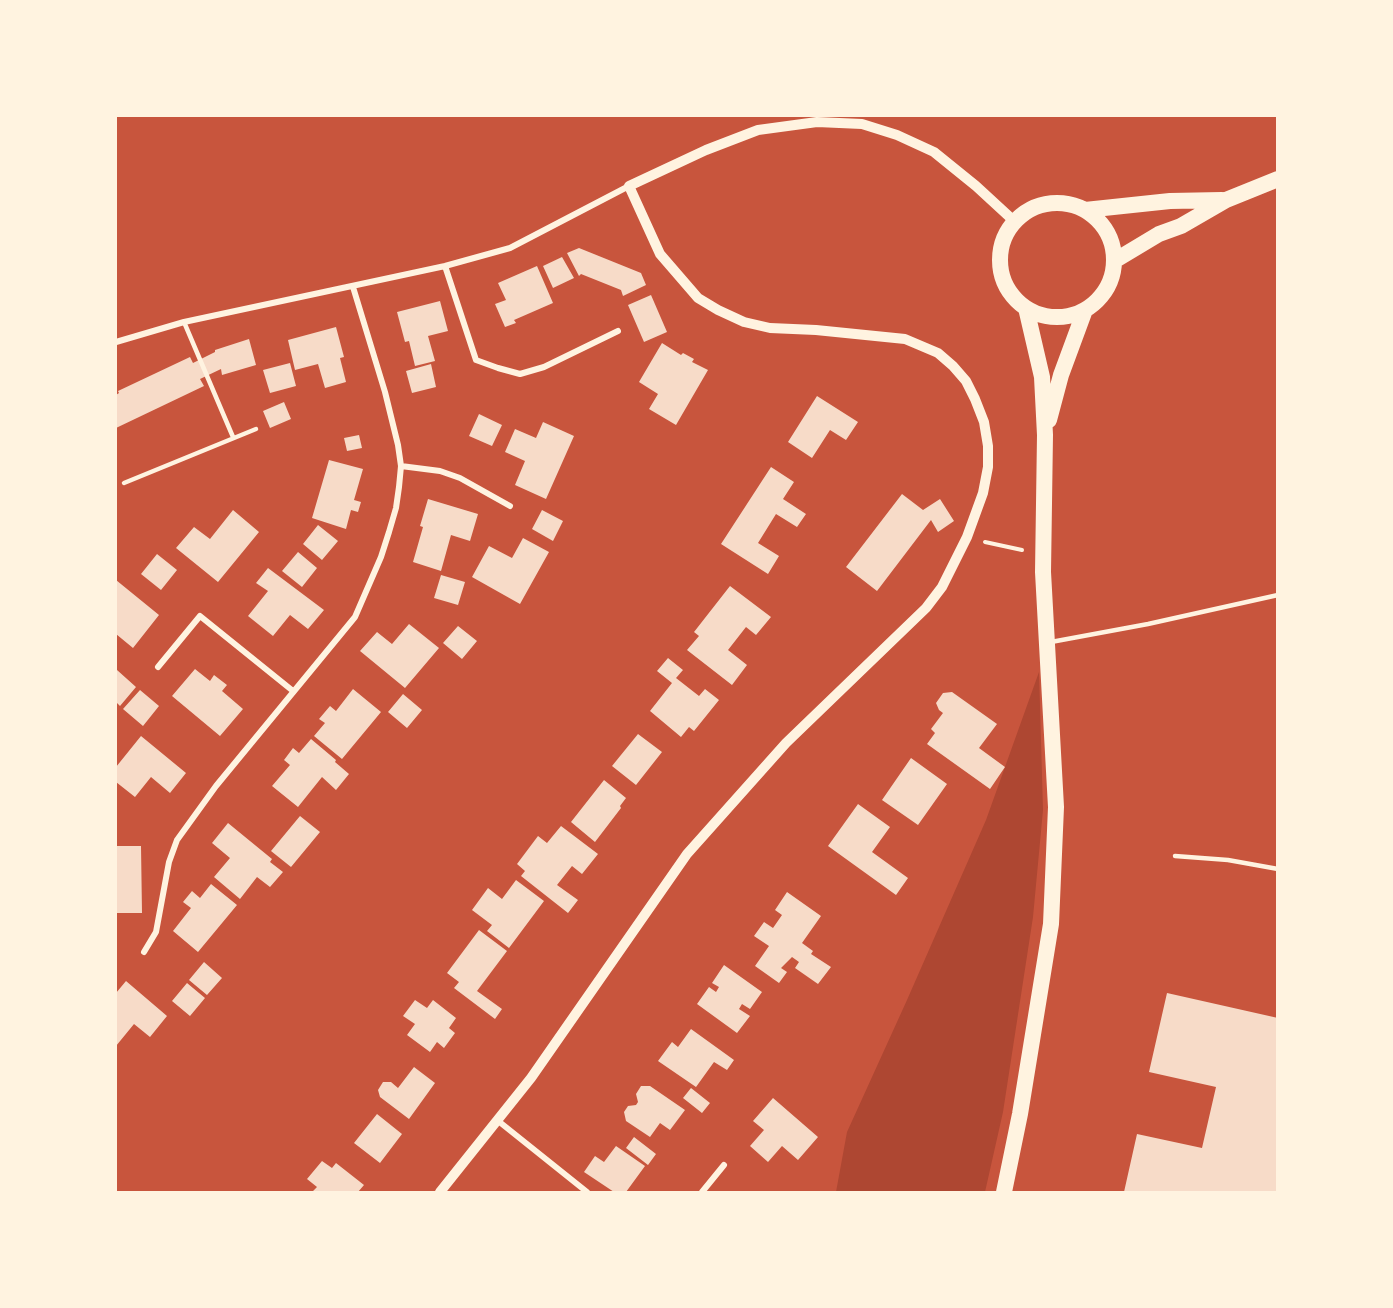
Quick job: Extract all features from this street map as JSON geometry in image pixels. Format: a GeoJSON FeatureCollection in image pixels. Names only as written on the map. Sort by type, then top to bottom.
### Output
{"type":"FeatureCollection","features":[{"type":"Feature","properties":{"kind":"highway"},"geometry":{"type":"LineString","coordinates":[[1114,261],[1159,234],[1181,226],[1226,200],[1278,179]]}},
{"type":"Feature","properties":{"kind":"highway"},"geometry":{"type":"LineString","coordinates":[[1084,210],[1170,201],[1226,200]]}},
{"type":"Feature","properties":{"kind":"highway"},"geometry":{"type":"LineString","coordinates":[[1048,203],[1067,203],[1084,210],[1097,219],[1107,231],[1113,245],[1114,261],[1111,280],[1101,297],[1085,310],[1066,317],[1045,316],[1026,308],[1013,297],[1000,267],[1000,251],[1005,235],[1014,222],[1030,210],[1048,203]]}},
{"type":"Feature","properties":{"kind":"highway"},"geometry":{"type":"LineString","coordinates":[[1004,1192],[1020,1114],[1051,924],[1056,807],[1043,555],[1045,435],[1042,377],[1026,308]]}},
{"type":"Feature","properties":{"kind":"highway"},"geometry":{"type":"LineString","coordinates":[[1045,435],[1061,375],[1085,310]]}},
{"type":"Feature","properties":{"kind":"street"},"geometry":{"type":"LineString","coordinates":[[116,342],[184,322],[353,287],[510,248],[629,186],[706,150],[758,130],[817,122],[862,124],[897,135],[934,152],[976,186],[1014,222]]}},
{"type":"Feature","properties":{"kind":"street"},"geometry":{"type":"LineString","coordinates":[[440,1192],[531,1078],[687,854],[786,743],[926,608],[942,586],[967,537],[983,493],[988,467],[988,446],[984,422],[975,399],[966,381],[938,353],[905,339],[770,328],[744,322],[718,310],[699,298],[660,254],[629,186]]}},
{"type":"Feature","properties":{"kind":"street"},"geometry":{"type":"LineString","coordinates":[[445,266],[476,360],[520,374],[544,368],[618,331]]}},
{"type":"Feature","properties":{"kind":"street"},"geometry":{"type":"LineString","coordinates":[[144,952],[156,932],[167,871],[177,840],[216,786],[355,617],[381,557],[396,508],[401,466],[394,424],[353,287]]}},
{"type":"Feature","properties":{"kind":"street"},"geometry":{"type":"LineString","coordinates":[[401,466],[440,471],[460,478],[510,506]]}},
{"type":"Feature","properties":{"kind":"street"},"geometry":{"type":"LineString","coordinates":[[158,667],[200,616],[293,691]]}},
{"type":"Feature","properties":{"kind":"street"},"geometry":{"type":"LineString","coordinates":[[497,1120],[587,1192]]}},
{"type":"Feature","properties":{"kind":"street"},"geometry":{"type":"LineString","coordinates":[[702,1192],[724,1166]]}},
{"type":"Feature","properties":{"kind":"lane"},"geometry":{"type":"LineString","coordinates":[[184,322],[233,437]]}},
{"type":"Feature","properties":{"kind":"lane"},"geometry":{"type":"LineString","coordinates":[[124,483],[256,429]]}},
{"type":"Feature","properties":{"kind":"lane"},"geometry":{"type":"LineString","coordinates":[[1048,642],[1148,624],[1278,595]]}},
{"type":"Feature","properties":{"kind":"lane"},"geometry":{"type":"LineString","coordinates":[[1175,856],[1228,860],[1278,869]]}},
{"type":"Feature","properties":{"kind":"path"},"geometry":{"type":"LineString","coordinates":[[967,537],[1043,555]]}},
{"type":"Feature","properties":{"kind":"shaded area"},"geometry":{"type":"Polygon","coordinates":[[[1039,672],[1043,810],[1033,917],[1003,1112],[985,1192],[836,1192],[847,1132],[986,820],[1039,672]]]}},
{"type":"Feature","properties":{"kind":"building"},"geometry":{"type":"Polygon","coordinates":[[[579,248],[641,273],[646,285],[623,296],[621,290],[581,274],[579,276],[567,253],[579,248]]]}},
{"type":"Feature","properties":{"kind":"building"},"geometry":{"type":"Polygon","coordinates":[[[562,257],[574,278],[553,288],[543,266],[562,257]]]}},
{"type":"Feature","properties":{"kind":"building"},"geometry":{"type":"Polygon","coordinates":[[[537,266],[553,303],[514,320],[516,323],[505,327],[495,304],[506,300],[498,283],[537,266]]]}},
{"type":"Feature","properties":{"kind":"building"},"geometry":{"type":"Polygon","coordinates":[[[651,295],[667,332],[644,342],[628,305],[651,295]]]}},
{"type":"Feature","properties":{"kind":"building"},"geometry":{"type":"Polygon","coordinates":[[[440,301],[448,331],[428,336],[435,361],[415,366],[409,341],[405,342],[397,312],[440,301]]]}},
{"type":"Feature","properties":{"kind":"building"},"geometry":{"type":"Polygon","coordinates":[[[336,327],[344,357],[340,358],[346,382],[325,388],[318,364],[295,370],[288,340],[336,327]]]}},
{"type":"Feature","properties":{"kind":"building"},"geometry":{"type":"Polygon","coordinates":[[[249,339],[256,365],[222,375],[221,369],[200,379],[204,386],[116,428],[118,391],[190,357],[193,363],[215,350],[249,339]]]}},
{"type":"Feature","properties":{"kind":"building"},"geometry":{"type":"Polygon","coordinates":[[[662,343],[681,355],[683,353],[694,359],[692,362],[708,370],[676,425],[649,409],[658,394],[639,382],[662,343]]]}},
{"type":"Feature","properties":{"kind":"building"},"geometry":{"type":"Polygon","coordinates":[[[290,363],[296,386],[270,393],[263,370],[290,363]]]}},
{"type":"Feature","properties":{"kind":"building"},"geometry":{"type":"Polygon","coordinates":[[[431,364],[436,387],[412,393],[406,371],[431,364]]]}},
{"type":"Feature","properties":{"kind":"building"},"geometry":{"type":"Polygon","coordinates":[[[817,396],[858,422],[846,440],[830,430],[812,458],[788,442],[817,396]]]}},
{"type":"Feature","properties":{"kind":"building"},"geometry":{"type":"Polygon","coordinates":[[[284,402],[291,419],[270,428],[263,411],[284,402]]]}},
{"type":"Feature","properties":{"kind":"building"},"geometry":{"type":"Polygon","coordinates":[[[479,414],[502,425],[492,446],[469,436],[479,414]]]}},
{"type":"Feature","properties":{"kind":"building"},"geometry":{"type":"Polygon","coordinates":[[[543,422],[574,436],[546,499],[515,485],[525,461],[505,452],[515,429],[536,438],[543,422]]]}},
{"type":"Feature","properties":{"kind":"building"},"geometry":{"type":"Polygon","coordinates":[[[359,435],[362,448],[347,451],[344,438],[359,435]]]}},
{"type":"Feature","properties":{"kind":"building"},"geometry":{"type":"Polygon","coordinates":[[[329,460],[363,469],[354,500],[361,502],[358,512],[351,510],[346,529],[312,518],[329,460]]]}},
{"type":"Feature","properties":{"kind":"building"},"geometry":{"type":"Polygon","coordinates":[[[771,467],[794,482],[783,499],[806,514],[797,527],[776,514],[758,543],[779,556],[768,574],[721,544],[771,467]]]}},
{"type":"Feature","properties":{"kind":"building"},"geometry":{"type":"Polygon","coordinates":[[[902,494],[923,510],[940,499],[954,521],[938,532],[931,520],[877,591],[846,567],[902,494]]]}},
{"type":"Feature","properties":{"kind":"building"},"geometry":{"type":"Polygon","coordinates":[[[428,499],[478,514],[470,541],[451,535],[441,571],[413,562],[428,499]]]}},
{"type":"Feature","properties":{"kind":"building"},"geometry":{"type":"Polygon","coordinates":[[[233,510],[259,532],[218,582],[176,548],[194,527],[210,539],[233,510]]]}},
{"type":"Feature","properties":{"kind":"building"},"geometry":{"type":"Polygon","coordinates":[[[542,510],[563,521],[553,541],[532,529],[542,510]]]}},
{"type":"Feature","properties":{"kind":"building"},"geometry":{"type":"Polygon","coordinates":[[[318,525],[338,541],[322,560],[303,544],[318,525]]]}},
{"type":"Feature","properties":{"kind":"building"},"geometry":{"type":"Polygon","coordinates":[[[523,538],[549,552],[520,604],[472,577],[489,546],[512,558],[523,538]]]}},
{"type":"Feature","properties":{"kind":"building"},"geometry":{"type":"Polygon","coordinates":[[[298,552],[317,568],[302,587],[282,571],[298,552]]]}},
{"type":"Feature","properties":{"kind":"building"},"geometry":{"type":"Polygon","coordinates":[[[157,554],[177,570],[161,590],[141,574],[157,554]]]}},
{"type":"Feature","properties":{"kind":"building"},"geometry":{"type":"Polygon","coordinates":[[[268,568],[324,610],[308,629],[290,615],[273,636],[248,616],[268,591],[256,583],[268,568]]]}},
{"type":"Feature","properties":{"kind":"building"},"geometry":{"type":"Polygon","coordinates":[[[441,575],[465,582],[458,605],[434,598],[441,575]]]}},
{"type":"Feature","properties":{"kind":"building"},"geometry":{"type":"Polygon","coordinates":[[[116,580],[159,615],[133,648],[116,634],[116,580]]]}},
{"type":"Feature","properties":{"kind":"building"},"geometry":{"type":"Polygon","coordinates":[[[730,586],[771,617],[756,635],[746,627],[728,650],[747,665],[732,685],[687,650],[699,636],[694,632],[730,586]]]}},
{"type":"Feature","properties":{"kind":"building"},"geometry":{"type":"Polygon","coordinates":[[[409,624],[439,648],[405,688],[360,651],[377,632],[392,644],[409,624]]]}},
{"type":"Feature","properties":{"kind":"building"},"geometry":{"type":"Polygon","coordinates":[[[458,626],[477,641],[462,659],[443,643],[458,626]]]}},
{"type":"Feature","properties":{"kind":"building"},"geometry":{"type":"Polygon","coordinates":[[[668,658],[683,670],[676,678],[699,696],[705,689],[719,700],[694,731],[689,727],[681,737],[650,711],[672,683],[657,671],[668,658]]]}},
{"type":"Feature","properties":{"kind":"building"},"geometry":{"type":"Polygon","coordinates":[[[195,669],[210,681],[214,675],[227,685],[222,691],[243,709],[220,736],[172,696],[195,669]]]}},
{"type":"Feature","properties":{"kind":"building"},"geometry":{"type":"Polygon","coordinates":[[[117,670],[136,687],[120,706],[116,702],[117,670]]]}},
{"type":"Feature","properties":{"kind":"building"},"geometry":{"type":"Polygon","coordinates":[[[353,689],[381,712],[342,759],[314,736],[325,723],[319,719],[330,706],[336,711],[353,689]]]}},
{"type":"Feature","properties":{"kind":"building"},"geometry":{"type":"Polygon","coordinates":[[[140,690],[159,706],[143,726],[123,709],[140,690]]]}},
{"type":"Feature","properties":{"kind":"building"},"geometry":{"type":"Polygon","coordinates":[[[952,692],[997,724],[979,748],[1005,767],[990,789],[927,744],[935,733],[931,729],[943,713],[936,703],[943,693],[952,692]]]}},
{"type":"Feature","properties":{"kind":"building"},"geometry":{"type":"Polygon","coordinates":[[[403,694],[422,710],[407,728],[388,712],[403,694]]]}},
{"type":"Feature","properties":{"kind":"building"},"geometry":{"type":"Polygon","coordinates":[[[638,734],[662,752],[636,785],[612,766],[638,734]]]}},
{"type":"Feature","properties":{"kind":"building"},"geometry":{"type":"Polygon","coordinates":[[[141,736],[186,773],[170,793],[151,777],[135,797],[116,782],[116,767],[141,736]]]}},
{"type":"Feature","properties":{"kind":"building"},"geometry":{"type":"Polygon","coordinates":[[[311,739],[349,774],[336,790],[322,777],[298,807],[272,786],[290,765],[284,760],[293,748],[299,753],[311,739]]]}},
{"type":"Feature","properties":{"kind":"building"},"geometry":{"type":"Polygon","coordinates":[[[911,758],[947,784],[918,825],[882,800],[911,758]]]}},
{"type":"Feature","properties":{"kind":"building"},"geometry":{"type":"Polygon","coordinates":[[[604,780],[626,798],[595,842],[571,822],[604,780]]]}},
{"type":"Feature","properties":{"kind":"building"},"geometry":{"type":"Polygon","coordinates":[[[858,804],[890,827],[872,852],[908,878],[896,895],[828,846],[858,804]]]}},
{"type":"Feature","properties":{"kind":"building"},"geometry":{"type":"Polygon","coordinates":[[[300,816],[320,832],[291,867],[271,851],[300,816]]]}},
{"type":"Feature","properties":{"kind":"building"},"geometry":{"type":"Polygon","coordinates":[[[228,823],[272,859],[270,862],[283,872],[270,887],[257,877],[240,899],[214,877],[230,858],[212,843],[228,823]]]}},
{"type":"Feature","properties":{"kind":"building"},"geometry":{"type":"Polygon","coordinates":[[[561,826],[598,854],[582,874],[572,866],[557,885],[578,900],[568,913],[521,876],[525,871],[517,864],[538,836],[547,843],[561,826]]]}},
{"type":"Feature","properties":{"kind":"building"},"geometry":{"type":"Polygon","coordinates":[[[116,846],[141,846],[142,913],[116,913],[116,846]]]}},
{"type":"Feature","properties":{"kind":"building"},"geometry":{"type":"Polygon","coordinates":[[[516,880],[544,901],[509,948],[487,931],[492,925],[472,910],[488,888],[502,899],[516,880]]]}},
{"type":"Feature","properties":{"kind":"building"},"geometry":{"type":"Polygon","coordinates":[[[211,884],[237,905],[198,952],[173,931],[191,908],[183,902],[192,891],[200,898],[211,884]]]}},
{"type":"Feature","properties":{"kind":"building"},"geometry":{"type":"Polygon","coordinates":[[[787,892],[821,916],[802,943],[813,951],[811,954],[831,967],[818,984],[795,968],[799,962],[792,957],[781,968],[787,972],[779,983],[755,966],[769,946],[754,936],[764,922],[773,928],[782,915],[775,910],[787,892]]]}},
{"type":"Feature","properties":{"kind":"building"},"geometry":{"type":"Polygon","coordinates":[[[479,930],[507,951],[477,991],[502,1009],[495,1019],[454,988],[459,982],[447,973],[479,930]]]}},
{"type":"Feature","properties":{"kind":"building"},"geometry":{"type":"Polygon","coordinates":[[[204,962],[222,978],[207,995],[189,980],[204,962]]]}},
{"type":"Feature","properties":{"kind":"building"},"geometry":{"type":"Polygon","coordinates":[[[724,965],[762,992],[750,1009],[742,1004],[739,1009],[750,1016],[737,1033],[697,1004],[709,987],[716,992],[719,987],[712,983],[724,965]]]}},
{"type":"Feature","properties":{"kind":"building"},"geometry":{"type":"Polygon","coordinates":[[[126,981],[167,1016],[150,1037],[134,1024],[116,1046],[116,993],[126,981]]]}},
{"type":"Feature","properties":{"kind":"building"},"geometry":{"type":"Polygon","coordinates":[[[187,983],[205,998],[190,1016],[172,1001],[187,983]]]}},
{"type":"Feature","properties":{"kind":"building"},"geometry":{"type":"Polygon","coordinates":[[[1167,993],[1278,1018],[1278,1192],[1124,1192],[1137,1134],[1202,1148],[1216,1087],[1149,1072],[1167,993]]]}},
{"type":"Feature","properties":{"kind":"building"},"geometry":{"type":"Polygon","coordinates":[[[415,1000],[427,1008],[433,1000],[456,1018],[449,1028],[455,1033],[444,1048],[437,1042],[430,1052],[407,1035],[415,1024],[403,1016],[415,1000]]]}},
{"type":"Feature","properties":{"kind":"building"},"geometry":{"type":"Polygon","coordinates":[[[691,1029],[734,1060],[727,1070],[714,1062],[696,1087],[658,1061],[672,1042],[678,1047],[691,1029]]]}},
{"type":"Feature","properties":{"kind":"building"},"geometry":{"type":"Polygon","coordinates":[[[414,1067],[435,1083],[409,1119],[380,1097],[378,1090],[383,1082],[391,1082],[398,1088],[414,1067]]]}},
{"type":"Feature","properties":{"kind":"building"},"geometry":{"type":"Polygon","coordinates":[[[641,1086],[650,1086],[685,1110],[670,1130],[660,1123],[650,1137],[626,1121],[624,1112],[628,1106],[636,1105],[638,1102],[636,1094],[641,1086]]]}},
{"type":"Feature","properties":{"kind":"building"},"geometry":{"type":"Polygon","coordinates":[[[691,1088],[710,1103],[702,1113],[683,1098],[691,1088]]]}},
{"type":"Feature","properties":{"kind":"building"},"geometry":{"type":"Polygon","coordinates":[[[773,1098],[818,1137],[798,1160],[782,1146],[768,1162],[750,1146],[764,1130],[753,1121],[773,1098]]]}},
{"type":"Feature","properties":{"kind":"building"},"geometry":{"type":"Polygon","coordinates":[[[377,1114],[402,1134],[380,1163],[354,1143],[377,1114]]]}},
{"type":"Feature","properties":{"kind":"building"},"geometry":{"type":"Polygon","coordinates":[[[634,1137],[656,1154],[648,1165],[626,1148],[634,1137]]]}},
{"type":"Feature","properties":{"kind":"building"},"geometry":{"type":"Polygon","coordinates":[[[616,1146],[645,1166],[626,1192],[614,1192],[584,1172],[595,1156],[604,1162],[616,1146]]]}},
{"type":"Feature","properties":{"kind":"building"},"geometry":{"type":"Polygon","coordinates":[[[322,1161],[332,1168],[336,1163],[364,1185],[358,1192],[312,1192],[317,1187],[307,1179],[322,1161]]]}}]}
